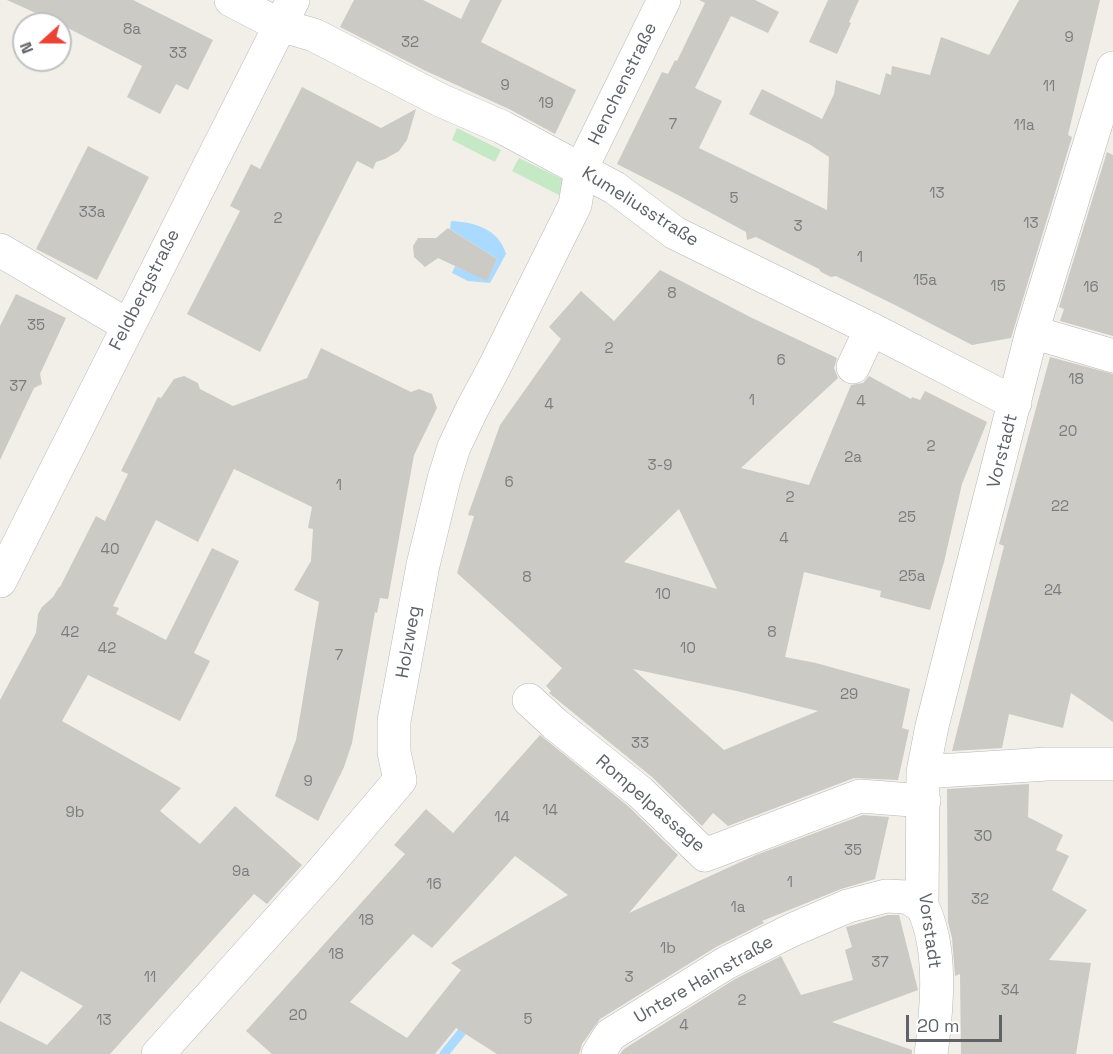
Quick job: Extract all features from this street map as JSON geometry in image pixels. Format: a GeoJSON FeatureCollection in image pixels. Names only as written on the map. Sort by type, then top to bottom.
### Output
{"type":"FeatureCollection","features":[{"type":"Feature","properties":{"kind":"street","name":"Kumeliusstraße"},"geometry":{"type":"LineString","coordinates":[[231,0],[286,13],[314,35],[440,100],[502,127],[615,188],[675,233],[1015,403]]}},
{"type":"Feature","properties":{"kind":"street","name":"Henchenstraße"},"geometry":{"type":"LineString","coordinates":[[581,169],[664,0]]}},
{"type":"Feature","properties":{"kind":"street","name":"Feldbergstraße"},"geometry":{"type":"LineString","coordinates":[[0,581],[286,13]]}},
{"type":"Feature","properties":{"kind":"street","name":"Vorstadt"},"geometry":{"type":"LineString","coordinates":[[931,1054],[936,1015],[935,954],[929,920],[922,906],[924,787],[932,726],[1032,332],[1103,136],[1113,68]]}},
{"type":"Feature","properties":{"kind":"street","name":"Holzweg"},"geometry":{"type":"LineString","coordinates":[[170,1051],[400,780],[394,752],[394,722],[423,566],[454,447],[574,205],[581,169]]}},
{"type":"Feature","properties":{"kind":"street"},"geometry":{"type":"LineString","coordinates":[[0,250],[127,326]]}},
{"type":"Feature","properties":{"kind":"street"},"geometry":{"type":"LineString","coordinates":[[853,367],[871,329]]}},
{"type":"Feature","properties":{"kind":"street"},"geometry":{"type":"LineString","coordinates":[[1032,332],[1113,356]]}},
{"type":"Feature","properties":{"kind":"street","name":"Rompelpassage"},"geometry":{"type":"LineString","coordinates":[[529,699],[555,724],[640,792],[705,855],[860,796],[924,787]]}},
{"type":"Feature","properties":{"kind":"street"},"geometry":{"type":"LineString","coordinates":[[924,787],[1047,764],[1113,764]]}},
{"type":"Feature","properties":{"kind":"street","name":"Untere Hainstraße"},"geometry":{"type":"LineString","coordinates":[[598,1054],[610,1035],[726,963],[792,930],[848,906],[886,896],[907,897],[922,906]]}},
{"type":"Feature","properties":{"kind":"green space"},"geometry":{"type":"Polygon","coordinates":[[[457,128],[501,150],[495,162],[452,140],[457,128]]]}},
{"type":"Feature","properties":{"kind":"green space"},"geometry":{"type":"Polygon","coordinates":[[[519,158],[566,181],[559,195],[512,171],[519,158]]]}},
{"type":"Feature","properties":{"kind":"water"},"geometry":{"type":"Polygon","coordinates":[[[451,221],[485,228],[503,245],[506,254],[490,283],[468,281],[452,273],[455,266],[487,280],[497,259],[450,229],[451,221]]]}},
{"type":"Feature","properties":{"kind":"building"},"geometry":{"type":"Polygon","coordinates":[[[7,0],[133,0],[213,40],[188,90],[176,84],[160,114],[127,97],[142,66],[72,30],[72,12],[34,12],[7,0]]]}},
{"type":"Feature","properties":{"kind":"building"},"geometry":{"type":"Polygon","coordinates":[[[354,0],[423,0],[461,19],[470,0],[502,0],[481,42],[576,90],[555,134],[511,110],[426,71],[340,27],[354,0]]]}},
{"type":"Feature","properties":{"kind":"building"},"geometry":{"type":"Polygon","coordinates":[[[699,0],[755,0],[779,12],[768,33],[731,16],[695,88],[722,101],[699,148],[827,210],[829,157],[809,144],[749,114],[762,89],[822,119],[834,94],[836,80],[880,95],[886,73],[891,75],[892,66],[930,75],[941,37],[989,55],[1019,0],[1100,0],[1068,135],[1072,137],[1011,338],[972,345],[836,276],[831,277],[821,272],[756,237],[747,240],[746,232],[617,164],[662,72],[668,74],[675,60],[677,61],[705,3],[699,0]]]}},
{"type":"Feature","properties":{"kind":"building"},"geometry":{"type":"Polygon","coordinates":[[[828,0],[859,0],[837,54],[809,42],[828,0]]]}},
{"type":"Feature","properties":{"kind":"building"},"geometry":{"type":"Polygon","coordinates":[[[302,87],[381,128],[416,109],[407,140],[399,151],[376,162],[373,169],[357,161],[260,352],[187,314],[240,211],[230,206],[251,164],[260,169],[302,87]]]}},
{"type":"Feature","properties":{"kind":"building"},"geometry":{"type":"Polygon","coordinates":[[[88,146],[149,177],[97,280],[36,249],[88,146]]]}},
{"type":"Feature","properties":{"kind":"building"},"geometry":{"type":"Polygon","coordinates":[[[1107,152],[1113,155],[1113,336],[1060,321],[1064,309],[1059,307],[1107,152]]]}},
{"type":"Feature","properties":{"kind":"building"},"geometry":{"type":"Polygon","coordinates":[[[448,228],[497,259],[487,281],[438,258],[425,267],[414,257],[413,246],[418,238],[436,238],[448,228]]]}},
{"type":"Feature","properties":{"kind":"building"},"geometry":{"type":"Polygon","coordinates":[[[660,270],[752,318],[837,358],[834,368],[838,378],[741,468],[809,485],[851,385],[863,383],[869,376],[911,399],[912,397],[920,400],[925,391],[987,422],[962,484],[930,610],[880,597],[881,591],[804,572],[785,657],[816,663],[910,689],[902,728],[909,730],[898,780],[854,778],[728,826],[713,813],[702,826],[652,777],[549,693],[551,691],[546,686],[562,668],[457,573],[474,516],[468,515],[500,425],[561,339],[549,327],[581,291],[614,321],[660,270]],[[679,509],[624,562],[717,589],[679,509]],[[633,669],[724,750],[818,711],[741,692],[633,669]]]}},
{"type":"Feature","properties":{"kind":"building"},"geometry":{"type":"Polygon","coordinates":[[[16,294],[66,318],[40,374],[42,384],[34,388],[0,460],[0,326],[16,294]]]}},
{"type":"Feature","properties":{"kind":"building"},"geometry":{"type":"Polygon","coordinates":[[[321,348],[411,392],[419,389],[432,394],[437,408],[414,455],[388,599],[380,598],[377,613],[375,612],[352,743],[344,767],[318,821],[275,796],[296,740],[319,602],[294,590],[311,561],[313,529],[308,528],[312,507],[234,469],[198,542],[156,520],[113,606],[119,608],[116,614],[166,640],[212,548],[239,561],[194,653],[210,661],[180,721],[88,675],[62,721],[181,788],[160,811],[200,844],[235,806],[302,865],[267,904],[254,894],[110,1054],[0,1054],[0,1021],[47,1045],[83,1006],[21,971],[0,1004],[0,700],[36,633],[38,614],[60,587],[96,516],[105,521],[128,474],[121,471],[158,397],[161,398],[174,379],[184,376],[198,383],[200,389],[233,406],[307,378],[321,348]]]}},
{"type":"Feature","properties":{"kind":"building"},"geometry":{"type":"Polygon","coordinates":[[[1050,357],[1113,374],[1113,722],[1071,693],[1063,728],[1009,714],[1002,748],[952,751],[1004,546],[999,544],[1050,357]]]}},
{"type":"Feature","properties":{"kind":"building"},"geometry":{"type":"Polygon","coordinates":[[[540,735],[628,806],[678,855],[629,913],[756,855],[863,815],[889,817],[875,879],[841,889],[762,921],[764,923],[716,947],[600,1019],[582,1044],[579,1054],[497,1054],[456,1028],[435,1054],[272,1054],[246,1031],[405,854],[394,845],[426,809],[453,833],[540,735]],[[515,856],[432,948],[413,934],[350,1002],[407,1038],[461,970],[451,963],[568,895],[515,856]]]}},
{"type":"Feature","properties":{"kind":"building"},"geometry":{"type":"Polygon","coordinates":[[[1029,784],[1028,817],[1063,835],[1056,850],[1069,856],[1052,890],[1087,910],[1049,960],[1091,963],[1076,1054],[961,1054],[960,974],[955,976],[952,938],[948,922],[947,789],[1029,784]]]}},
{"type":"Feature","properties":{"kind":"building"},"geometry":{"type":"Polygon","coordinates":[[[888,915],[899,915],[918,990],[832,1022],[912,1050],[912,1054],[620,1054],[624,1049],[735,979],[781,956],[801,995],[853,980],[845,950],[852,947],[846,927],[888,915]]]}},
{"type":"Feature","properties":{"kind":"waterway"},"geometry":{"type":"LineString","coordinates":[[444,1054],[469,1023]]}}]}
